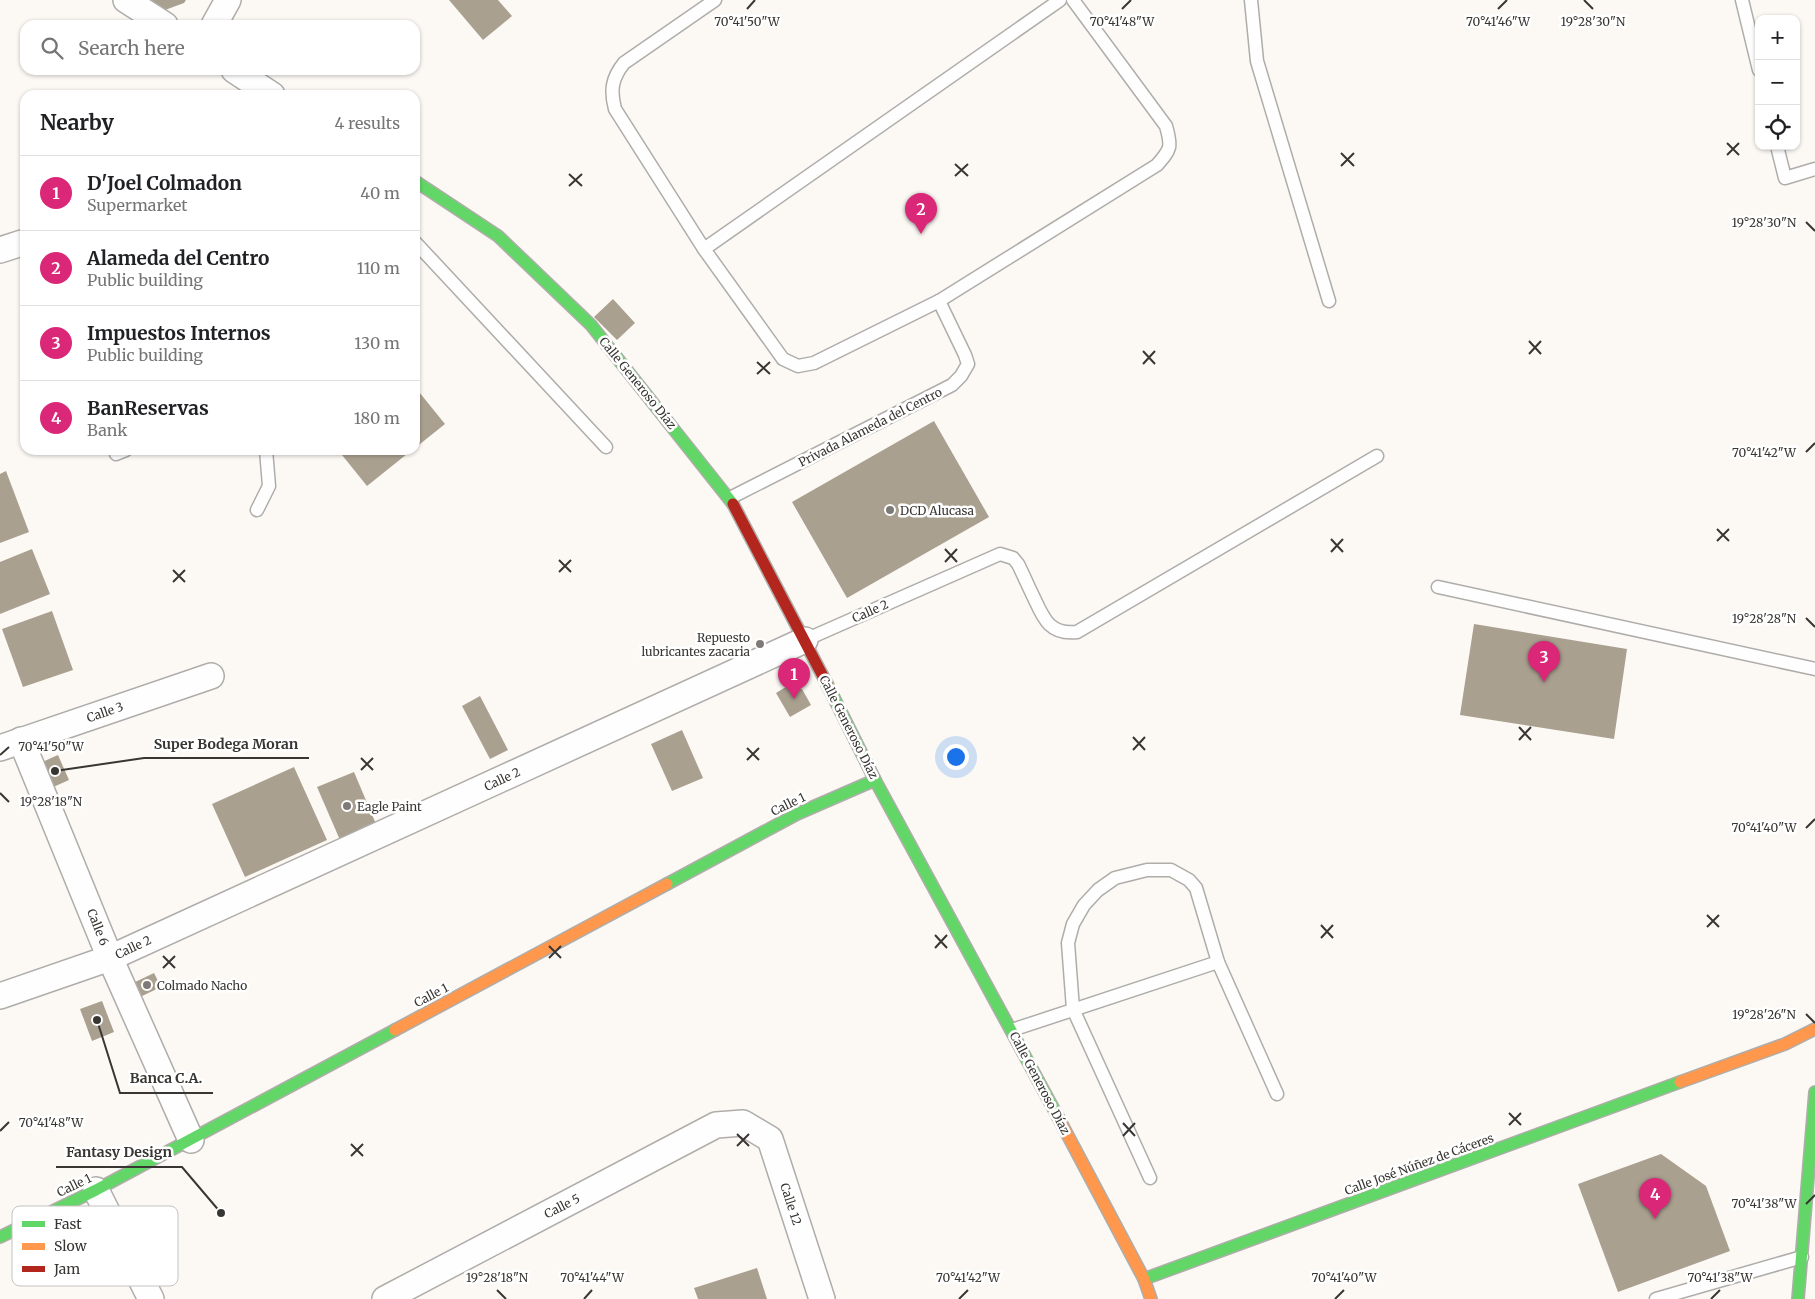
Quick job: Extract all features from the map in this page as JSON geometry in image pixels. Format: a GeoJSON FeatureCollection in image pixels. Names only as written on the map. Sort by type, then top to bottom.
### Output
{"type":"FeatureCollection","features":[{"type":"Feature","properties":{"kind":"main road","name":"Calle Generoso Díaz"},"geometry":{"type":"LineString","coordinates":[[420,189],[498,236],[591,325],[730,498],[805,640],[875,780],[1012,1030],[1144,1279],[1151,1299]]}},
{"type":"Feature","properties":{"kind":"main road","name":"Calle 1"},"geometry":{"type":"LineString","coordinates":[[63,1206],[191,1140],[797,814],[875,780]]}},
{"type":"Feature","properties":{"kind":"main road","name":"Calle José Núñez de Cáceres"},"geometry":{"type":"LineString","coordinates":[[1144,1279],[1785,1044],[1815,1029]]}},
{"type":"Feature","properties":{"kind":"main road"},"geometry":{"type":"LineString","coordinates":[[1798,1299],[1815,1092]]}},
{"type":"Feature","properties":{"kind":"main road","name":"Calle 1"},"geometry":{"type":"LineString","coordinates":[[0,1237],[12,1231]]}},
{"type":"Feature","properties":{"kind":"street"},"geometry":{"type":"LineString","coordinates":[[126,0],[157,20]]}},
{"type":"Feature","properties":{"kind":"street"},"geometry":{"type":"LineString","coordinates":[[217,20],[228,0]]}},
{"type":"Feature","properties":{"kind":"street"},"geometry":{"type":"LineString","coordinates":[[242,75],[264,90]]}},
{"type":"Feature","properties":{"kind":"street"},"geometry":{"type":"LineString","coordinates":[[0,250],[20,244]]}},
{"type":"Feature","properties":{"kind":"street","name":"Calle 2"},"geometry":{"type":"LineString","coordinates":[[0,996],[110,958],[805,640]]}},
{"type":"Feature","properties":{"kind":"street","name":"Calle 3"},"geometry":{"type":"LineString","coordinates":[[10,744],[211,676]]}},
{"type":"Feature","properties":{"kind":"street","name":"Calle 6"},"geometry":{"type":"LineString","coordinates":[[10,744],[110,958],[191,1140]]}},
{"type":"Feature","properties":{"kind":"street","name":"Calle 5"},"geometry":{"type":"LineString","coordinates":[[385,1299],[716,1125],[743,1123]]}},
{"type":"Feature","properties":{"kind":"street","name":"Calle 12"},"geometry":{"type":"LineString","coordinates":[[743,1123],[770,1139],[822,1299]]}},
{"type":"Feature","properties":{"kind":"street"},"geometry":{"type":"LineString","coordinates":[[96,1190],[104,1206]]}},
{"type":"Feature","properties":{"kind":"street"},"geometry":{"type":"LineString","coordinates":[[144,1286],[150,1299]]}},
{"type":"Feature","properties":{"kind":"lane"},"geometry":{"type":"LineString","coordinates":[[714,0],[624,63],[616,74],[612,87],[615,109],[704,249],[783,359],[798,366],[814,363],[940,301],[1157,165],[1166,154],[1171,142],[1166,126],[1073,0]]}},
{"type":"Feature","properties":{"kind":"lane"},"geometry":{"type":"LineString","coordinates":[[704,249],[1060,0]]}},
{"type":"Feature","properties":{"kind":"lane"},"geometry":{"type":"LineString","coordinates":[[1251,0],[1257,61],[1329,301]]}},
{"type":"Feature","properties":{"kind":"lane"},"geometry":{"type":"LineString","coordinates":[[1742,0],[1757,60]]}},
{"type":"Feature","properties":{"kind":"lane"},"geometry":{"type":"LineString","coordinates":[[1779,150],[1785,178],[1815,169]]}},
{"type":"Feature","properties":{"kind":"lane"},"geometry":{"type":"LineString","coordinates":[[420,247],[606,447]]}},
{"type":"Feature","properties":{"kind":"lane","name":"Privada Alameda del Centro"},"geometry":{"type":"LineString","coordinates":[[730,498],[952,385],[961,376],[968,364],[940,301]]}},
{"type":"Feature","properties":{"kind":"lane"},"geometry":{"type":"LineString","coordinates":[[257,510],[269,486],[266,455]]}},
{"type":"Feature","properties":{"kind":"lane","name":"Calle 2"},"geometry":{"type":"LineString","coordinates":[[805,640],[1000,554],[1013,558],[1018,564],[1044,619],[1054,628],[1066,633],[1077,632],[1377,456]]}},
{"type":"Feature","properties":{"kind":"lane"},"geometry":{"type":"LineString","coordinates":[[1438,587],[1815,669]]}},
{"type":"Feature","properties":{"kind":"lane"},"geometry":{"type":"LineString","coordinates":[[1150,1178],[1074,1009],[1068,942],[1073,924],[1084,905],[1098,890],[1115,878],[1146,870],[1171,870],[1189,880],[1196,888],[1218,962],[1277,1094]]}},
{"type":"Feature","properties":{"kind":"lane"},"geometry":{"type":"LineString","coordinates":[[1012,1030],[1218,962]]}},
{"type":"Feature","properties":{"kind":"lane"},"geometry":{"type":"LineString","coordinates":[[1656,1299],[1802,1257]]}},
{"type":"Feature","properties":{"kind":"building"},"geometry":{"type":"Polygon","coordinates":[[[148,0],[186,0],[184,3],[165,10],[148,0]]]}},
{"type":"Feature","properties":{"kind":"building"},"geometry":{"type":"Polygon","coordinates":[[[449,0],[498,0],[512,16],[483,40],[449,0]]]}},
{"type":"Feature","properties":{"kind":"building"},"geometry":{"type":"Polygon","coordinates":[[[613,299],[635,323],[617,340],[594,317],[613,299]]]}},
{"type":"Feature","properties":{"kind":"building"},"geometry":{"type":"Polygon","coordinates":[[[420,393],[445,424],[420,444],[420,393]]]}},
{"type":"Feature","properties":{"kind":"building","name":"DCD Alucasa"},"geometry":{"type":"Polygon","coordinates":[[[934,421],[989,517],[847,598],[792,502],[934,421]]]}},
{"type":"Feature","properties":{"kind":"building"},"geometry":{"type":"Polygon","coordinates":[[[342,455],[406,455],[367,486],[342,455]]]}},
{"type":"Feature","properties":{"kind":"building"},"geometry":{"type":"Polygon","coordinates":[[[6,471],[29,532],[0,543],[0,474],[6,471]]]}},
{"type":"Feature","properties":{"kind":"building"},"geometry":{"type":"Polygon","coordinates":[[[32,549],[50,594],[0,614],[0,562],[32,549]]]}},
{"type":"Feature","properties":{"kind":"building"},"geometry":{"type":"Polygon","coordinates":[[[52,611],[73,670],[23,687],[2,629],[52,611]]]}},
{"type":"Feature","properties":{"kind":"building"},"geometry":{"type":"Polygon","coordinates":[[[1474,624],[1627,649],[1614,739],[1460,715],[1474,624]]]}},
{"type":"Feature","properties":{"kind":"building"},"geometry":{"type":"Polygon","coordinates":[[[789,685],[802,689],[811,705],[790,717],[776,693],[789,685]]]}},
{"type":"Feature","properties":{"kind":"building"},"geometry":{"type":"Polygon","coordinates":[[[480,696],[508,750],[490,759],[462,706],[480,696]]]}},
{"type":"Feature","properties":{"kind":"building"},"geometry":{"type":"Polygon","coordinates":[[[682,730],[703,778],[672,791],[651,744],[682,730]]]}},
{"type":"Feature","properties":{"kind":"building"},"geometry":{"type":"Polygon","coordinates":[[[58,755],[69,780],[51,788],[40,763],[58,755]]]}},
{"type":"Feature","properties":{"kind":"building"},"geometry":{"type":"Polygon","coordinates":[[[294,767],[327,840],[245,877],[212,804],[294,767]]]}},
{"type":"Feature","properties":{"kind":"building","name":"Eagle Paint"},"geometry":{"type":"Polygon","coordinates":[[[354,772],[376,824],[340,840],[317,787],[354,772]]]}},
{"type":"Feature","properties":{"kind":"building","name":"Colmado Nacho"},"geometry":{"type":"Polygon","coordinates":[[[154,973],[161,987],[140,997],[133,983],[154,973]]]}},
{"type":"Feature","properties":{"kind":"building"},"geometry":{"type":"Polygon","coordinates":[[[102,1001],[114,1032],[92,1041],[80,1009],[102,1001]]]}},
{"type":"Feature","properties":{"kind":"building"},"geometry":{"type":"Polygon","coordinates":[[[1661,1154],[1706,1186],[1730,1251],[1618,1292],[1578,1184],[1661,1154]]]}},
{"type":"Feature","properties":{"kind":"building"},"geometry":{"type":"Polygon","coordinates":[[[757,1268],[767,1299],[698,1299],[694,1288],[757,1268]]]}},
{"type":"Feature","properties":{"kind":"traffic: fast"},"geometry":{"type":"LineString","coordinates":[[420,184],[498,236],[591,325],[733,504]]}},
{"type":"Feature","properties":{"kind":"traffic: fast"},"geometry":{"type":"LineString","coordinates":[[827,684],[875,780],[1058,1117]]}},
{"type":"Feature","properties":{"kind":"traffic: fast"},"geometry":{"type":"LineString","coordinates":[[667,884],[797,814],[875,780]]}},
{"type":"Feature","properties":{"kind":"traffic: fast"},"geometry":{"type":"LineString","coordinates":[[63,1206],[395,1030]]}},
{"type":"Feature","properties":{"kind":"traffic: fast"},"geometry":{"type":"LineString","coordinates":[[1144,1279],[1680,1082]]}},
{"type":"Feature","properties":{"kind":"traffic: fast"},"geometry":{"type":"LineString","coordinates":[[1798,1299],[1815,1092]]}},
{"type":"Feature","properties":{"kind":"traffic: fast"},"geometry":{"type":"LineString","coordinates":[[0,1237],[12,1231]]}},
{"type":"Feature","properties":{"kind":"traffic: slow"},"geometry":{"type":"LineString","coordinates":[[395,1030],[667,884]]}},
{"type":"Feature","properties":{"kind":"traffic: slow"},"geometry":{"type":"LineString","coordinates":[[1680,1082],[1785,1044],[1815,1029]]}},
{"type":"Feature","properties":{"kind":"traffic: slow"},"geometry":{"type":"LineString","coordinates":[[1058,1117],[1144,1279],[1151,1299]]}},
{"type":"Feature","properties":{"kind":"traffic: jam"},"geometry":{"type":"LineString","coordinates":[[733,504],[827,684]]}},
{"type":"Feature","properties":{"kind":"place","name":"Alameda del Centro"},"geometry":{"type":"Point","coordinates":[921,234]}},
{"type":"Feature","properties":{"kind":"place","name":"DCD Alucasa"},"geometry":{"type":"Point","coordinates":[890,510]}},
{"type":"Feature","properties":{"kind":"place","name":"Repuesto lubricantes zacaria"},"geometry":{"type":"Point","coordinates":[760,644]}},
{"type":"Feature","properties":{"kind":"place","name":"Impuestos Internos"},"geometry":{"type":"Point","coordinates":[1544,682]}},
{"type":"Feature","properties":{"kind":"place","name":"D'Joel Colmadon"},"geometry":{"type":"Point","coordinates":[794,699]}},
{"type":"Feature","properties":{"kind":"place","name":"Super Bodega Moran"},"geometry":{"type":"Point","coordinates":[55,771]}},
{"type":"Feature","properties":{"kind":"place","name":"Eagle Paint"},"geometry":{"type":"Point","coordinates":[347,806]}},
{"type":"Feature","properties":{"kind":"place","name":"Colmado Nacho"},"geometry":{"type":"Point","coordinates":[147,985]}},
{"type":"Feature","properties":{"kind":"place","name":"Banca C.A."},"geometry":{"type":"Point","coordinates":[97,1020]}},
{"type":"Feature","properties":{"kind":"place","name":"Fantasy Design"},"geometry":{"type":"Point","coordinates":[221,1213]}},
{"type":"Feature","properties":{"kind":"place","name":"BanReservas"},"geometry":{"type":"Point","coordinates":[1655,1219]}}]}
